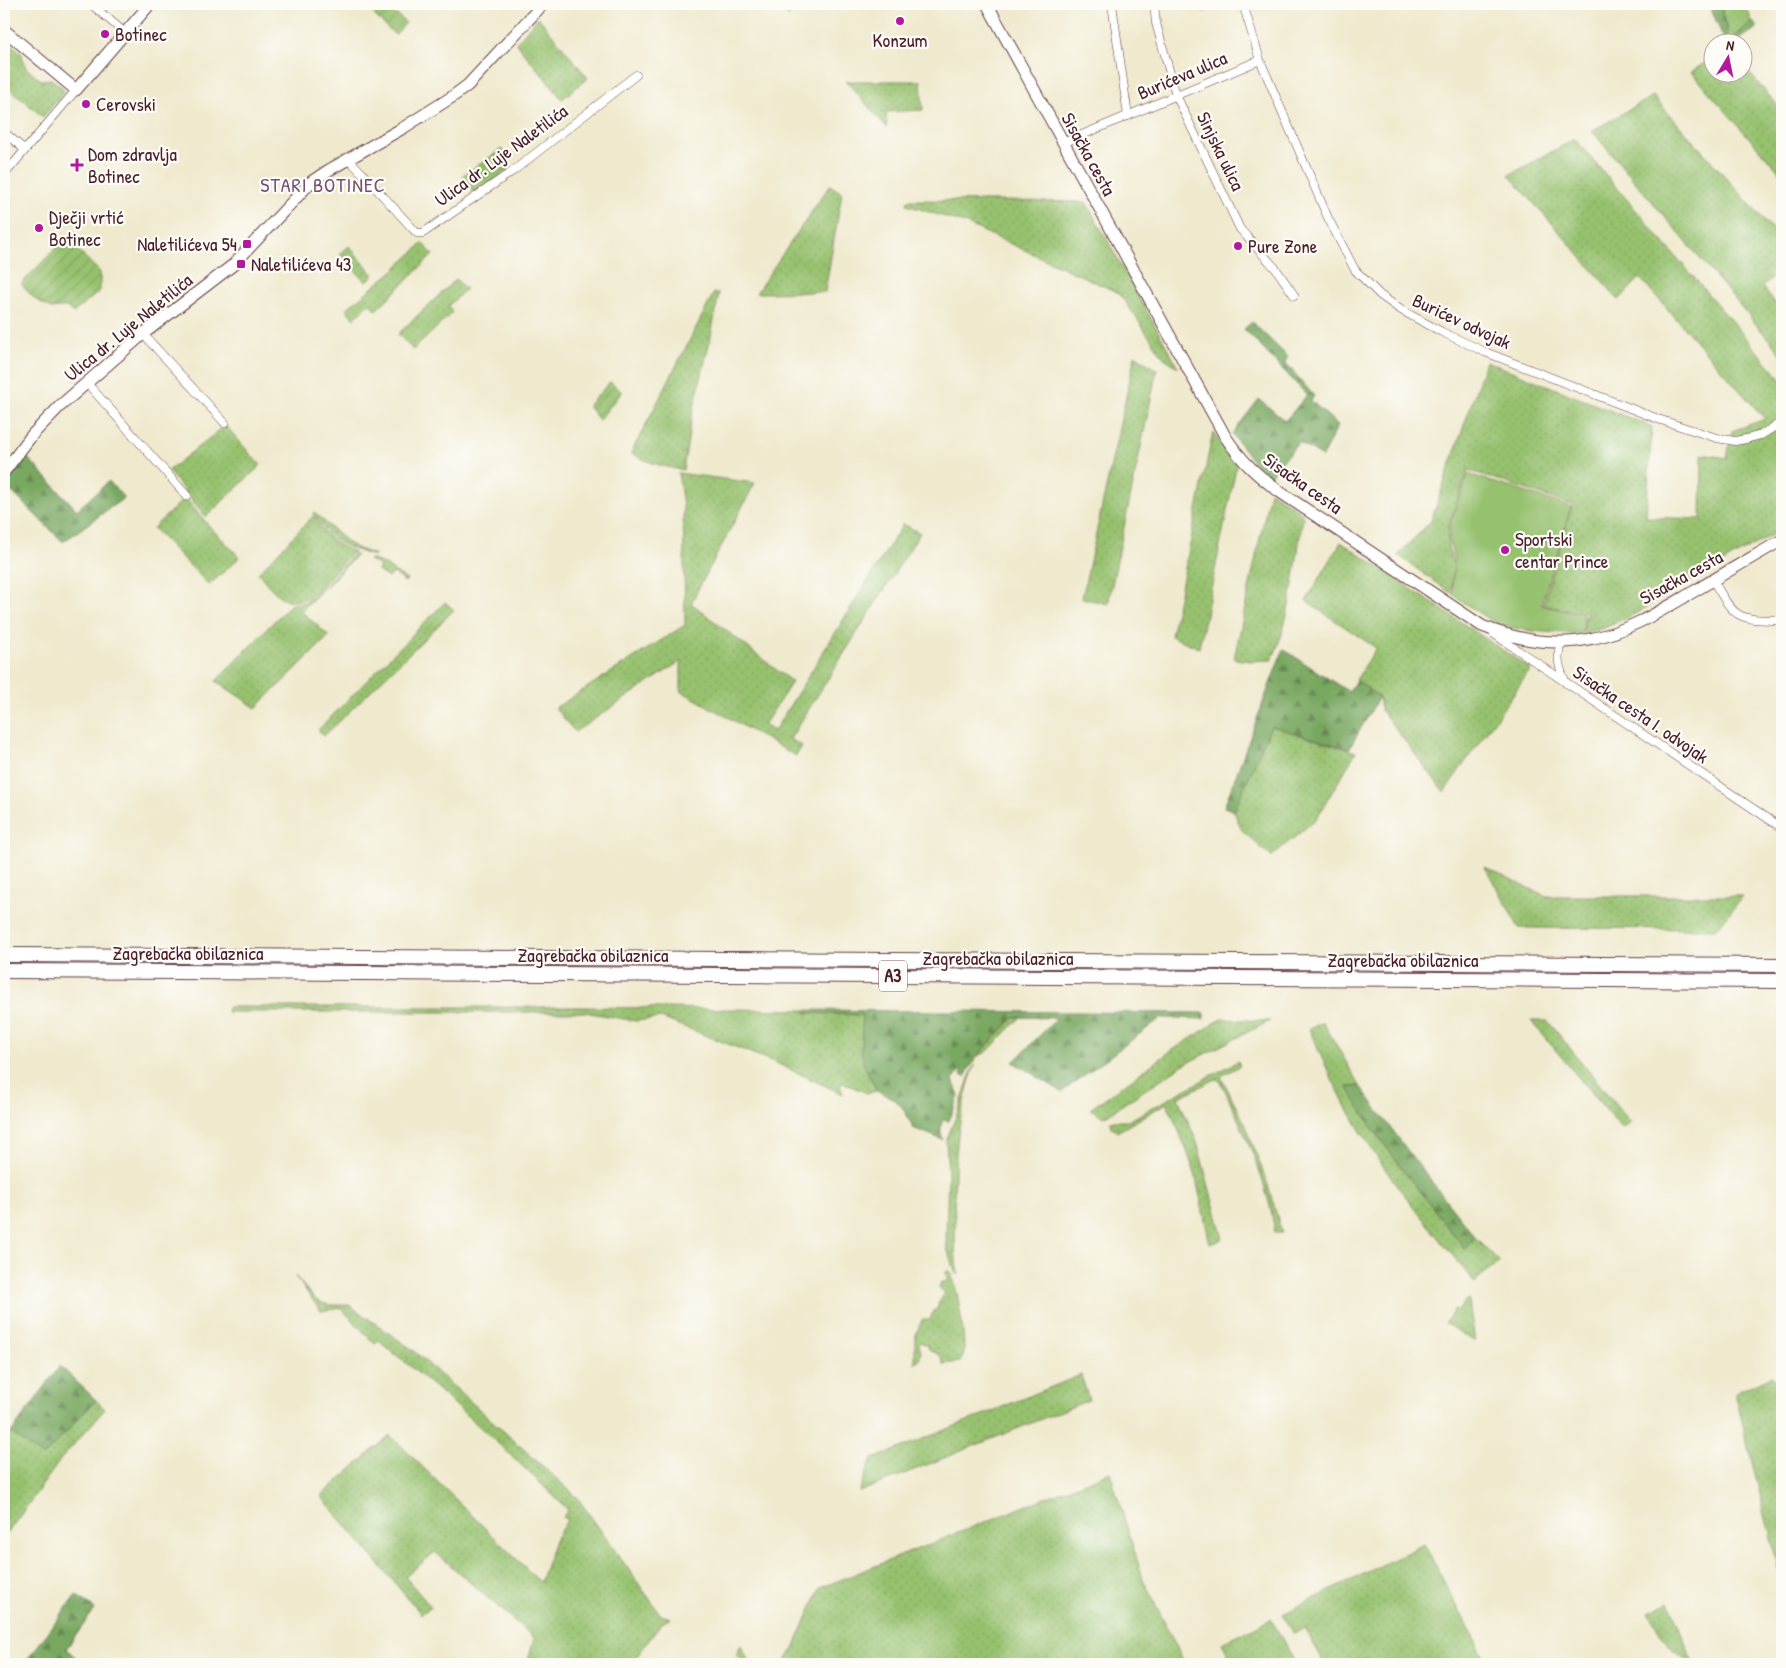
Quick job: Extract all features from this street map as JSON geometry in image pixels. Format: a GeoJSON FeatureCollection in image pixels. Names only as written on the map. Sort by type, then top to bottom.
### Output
{"type":"FeatureCollection","features":[{"type":"Feature","properties":{"kind":"highway","name":"Zagrebačka obilaznica"},"geometry":{"type":"LineString","coordinates":[[4,955],[1782,965]]}},
{"type":"Feature","properties":{"kind":"highway","name":"Zagrebačka obilaznica"},"geometry":{"type":"LineString","coordinates":[[4,971],[1782,981]]}},
{"type":"Feature","properties":{"kind":"main road"},"geometry":{"type":"LineString","coordinates":[[4,30],[76,90],[150,4]]}},
{"type":"Feature","properties":{"kind":"main road","name":"Ulica dr. Luje Naletilića"},"geometry":{"type":"LineString","coordinates":[[4,472],[45,421],[86,382],[143,334],[233,264],[311,182],[403,128],[468,85],[543,4]]}},
{"type":"Feature","properties":{"kind":"main road","name":"Sisačka cesta"},"geometry":{"type":"LineString","coordinates":[[986,4],[1206,404],[1243,462],[1280,492],[1482,626],[1532,640],[1561,642],[1595,638],[1622,629],[1657,613],[1782,540]]}},
{"type":"Feature","properties":{"kind":"street"},"geometry":{"type":"LineString","coordinates":[[91,4],[125,33]]}},
{"type":"Feature","properties":{"kind":"street"},"geometry":{"type":"LineString","coordinates":[[1112,4],[1128,116]]}},
{"type":"Feature","properties":{"kind":"street","name":"Sinjska ulica"},"geometry":{"type":"LineString","coordinates":[[1154,4],[1156,23],[1176,95],[1240,229],[1276,269],[1294,295]]}},
{"type":"Feature","properties":{"kind":"street"},"geometry":{"type":"LineString","coordinates":[[1193,4],[1202,6],[1222,4]]}},
{"type":"Feature","properties":{"kind":"street"},"geometry":{"type":"LineString","coordinates":[[1243,4],[1260,60]]}},
{"type":"Feature","properties":{"kind":"street","name":"Burićeva ulica"},"geometry":{"type":"LineString","coordinates":[[1063,143],[1260,60]]}},
{"type":"Feature","properties":{"kind":"street","name":"Burićev odvojak"},"geometry":{"type":"LineString","coordinates":[[1260,60],[1328,218],[1355,270],[1380,295],[1401,310],[1485,352],[1658,419],[1717,438],[1735,441],[1746,440],[1762,435],[1782,422]]}},
{"type":"Feature","properties":{"kind":"street","name":"Ulica dr. Luje Naletilića"},"geometry":{"type":"LineString","coordinates":[[349,159],[414,230],[417,233],[423,233],[513,171],[636,75]]}},
{"type":"Feature","properties":{"kind":"street"},"geometry":{"type":"LineString","coordinates":[[4,174],[76,90]]}},
{"type":"Feature","properties":{"kind":"street"},"geometry":{"type":"LineString","coordinates":[[4,132],[25,150]]}},
{"type":"Feature","properties":{"kind":"street"},"geometry":{"type":"LineString","coordinates":[[143,334],[225,423]]}},
{"type":"Feature","properties":{"kind":"street"},"geometry":{"type":"LineString","coordinates":[[86,382],[187,496]]}},
{"type":"Feature","properties":{"kind":"street"},"geometry":{"type":"LineString","coordinates":[[1713,580],[1730,609],[1737,614],[1745,618],[1782,620]]}},
{"type":"Feature","properties":{"kind":"street","name":"Sisačka cesta I. odvojak"},"geometry":{"type":"LineString","coordinates":[[1482,626],[1782,828]]}},
{"type":"Feature","properties":{"kind":"street"},"geometry":{"type":"LineString","coordinates":[[1561,642],[1558,659],[1559,668],[1566,683]]}},
{"type":"Feature","properties":{"kind":"green space"},"geometry":{"type":"Polygon","coordinates":[[[385,4],[406,23],[395,35],[374,15],[385,4]]]}},
{"type":"Feature","properties":{"kind":"green space"},"geometry":{"type":"Polygon","coordinates":[[[777,4],[796,4],[794,11],[788,16],[777,4]]]}},
{"type":"Feature","properties":{"kind":"green space"},"geometry":{"type":"Polygon","coordinates":[[[1709,4],[1722,4],[1722,13],[1728,32],[1721,32],[1709,4]]]}},
{"type":"Feature","properties":{"kind":"green space"},"geometry":{"type":"Polygon","coordinates":[[[1722,4],[1745,4],[1752,21],[1740,32],[1728,32],[1722,13],[1722,4]]]}},
{"type":"Feature","properties":{"kind":"green space"},"geometry":{"type":"Polygon","coordinates":[[[538,17],[588,78],[562,99],[516,43],[538,17]]]}},
{"type":"Feature","properties":{"kind":"green space"},"geometry":{"type":"Polygon","coordinates":[[[1752,21],[1758,27],[1751,32],[1740,32],[1752,21]]]}},
{"type":"Feature","properties":{"kind":"green space"},"geometry":{"type":"Polygon","coordinates":[[[4,38],[21,52],[26,68],[41,80],[51,79],[62,87],[64,92],[43,117],[4,84],[4,38]]]}},
{"type":"Feature","properties":{"kind":"green space"},"geometry":{"type":"Polygon","coordinates":[[[1704,63],[1704,82],[1754,82],[1754,78],[1782,110],[1782,175],[1691,72],[1704,63]]]}},
{"type":"Feature","properties":{"kind":"green space"},"geometry":{"type":"Polygon","coordinates":[[[846,81],[921,81],[923,110],[886,112],[887,128],[846,81]]]}},
{"type":"Feature","properties":{"kind":"green space"},"geometry":{"type":"Polygon","coordinates":[[[1653,96],[1782,240],[1782,269],[1762,287],[1782,311],[1782,355],[1592,131],[1653,96]]]}},
{"type":"Feature","properties":{"kind":"green space"},"geometry":{"type":"Polygon","coordinates":[[[1575,139],[1782,380],[1782,529],[1631,616],[1604,628],[1583,633],[1587,614],[1543,605],[1572,505],[1468,470],[1448,527],[1448,548],[1454,566],[1450,593],[1398,555],[1431,521],[1486,361],[1652,427],[1646,517],[1701,519],[1702,454],[1727,458],[1732,431],[1765,419],[1640,278],[1619,300],[1509,175],[1575,139]]]}},
{"type":"Feature","properties":{"kind":"green space"},"geometry":{"type":"Polygon","coordinates":[[[502,149],[512,167],[474,194],[462,176],[502,149]]]}},
{"type":"Feature","properties":{"kind":"green space"},"geometry":{"type":"Polygon","coordinates":[[[830,185],[842,193],[825,292],[756,293],[830,185]]]}},
{"type":"Feature","properties":{"kind":"green space"},"geometry":{"type":"Polygon","coordinates":[[[908,200],[1086,202],[1178,367],[1164,358],[1119,293],[967,224],[907,205],[908,200]]]}},
{"type":"Feature","properties":{"kind":"green space"},"geometry":{"type":"Polygon","coordinates":[[[66,238],[100,272],[100,291],[73,313],[67,307],[51,309],[35,299],[21,284],[66,238]]]}},
{"type":"Feature","properties":{"kind":"green space"},"geometry":{"type":"Polygon","coordinates":[[[423,243],[433,255],[376,310],[370,303],[354,319],[346,309],[395,269],[423,243]]]}},
{"type":"Feature","properties":{"kind":"green space"},"geometry":{"type":"Polygon","coordinates":[[[349,246],[374,275],[366,282],[340,254],[349,246]]]}},
{"type":"Feature","properties":{"kind":"green space"},"geometry":{"type":"Polygon","coordinates":[[[456,279],[466,289],[448,306],[453,312],[413,350],[398,334],[456,279]]]}},
{"type":"Feature","properties":{"kind":"green space"},"geometry":{"type":"Polygon","coordinates":[[[714,293],[719,293],[692,415],[683,470],[650,462],[631,453],[714,293]]]}},
{"type":"Feature","properties":{"kind":"green space"},"geometry":{"type":"Polygon","coordinates":[[[1252,322],[1288,357],[1285,362],[1314,396],[1311,401],[1338,425],[1322,457],[1299,442],[1270,476],[1255,464],[1232,434],[1259,399],[1285,421],[1307,395],[1244,329],[1252,322]]]}},
{"type":"Feature","properties":{"kind":"green space"},"geometry":{"type":"Polygon","coordinates":[[[1135,355],[1157,370],[1108,604],[1082,598],[1135,355]]]}},
{"type":"Feature","properties":{"kind":"green space"},"geometry":{"type":"Polygon","coordinates":[[[610,382],[622,392],[599,420],[588,406],[610,382]]]}},
{"type":"Feature","properties":{"kind":"green space"},"geometry":{"type":"Polygon","coordinates":[[[219,424],[227,427],[261,465],[206,517],[168,471],[222,428],[219,424]]]}},
{"type":"Feature","properties":{"kind":"green space"},"geometry":{"type":"Polygon","coordinates":[[[1213,432],[1224,449],[1237,463],[1199,648],[1171,636],[1213,432]]]}},
{"type":"Feature","properties":{"kind":"green space"},"geometry":{"type":"Polygon","coordinates":[[[25,455],[77,510],[109,481],[124,498],[63,542],[12,492],[4,499],[4,480],[25,455]]]}},
{"type":"Feature","properties":{"kind":"green space"},"geometry":{"type":"Polygon","coordinates":[[[678,473],[755,483],[691,603],[792,682],[764,725],[774,731],[903,524],[920,533],[790,739],[802,746],[796,756],[681,691],[681,661],[575,732],[555,708],[685,625],[683,505],[678,473]]]}},
{"type":"Feature","properties":{"kind":"green space","name":"Sportski centar Prince"},"geometry":{"type":"Polygon","coordinates":[[[1468,474],[1571,507],[1541,605],[1585,616],[1582,633],[1533,631],[1508,627],[1487,618],[1452,594],[1454,560],[1449,540],[1450,525],[1468,474]]]}},
{"type":"Feature","properties":{"kind":"green space"},"geometry":{"type":"Polygon","coordinates":[[[1270,491],[1299,510],[1303,517],[1288,608],[1279,643],[1272,660],[1250,661],[1234,659],[1270,491]]]}},
{"type":"Feature","properties":{"kind":"green space"},"geometry":{"type":"Polygon","coordinates":[[[185,498],[240,557],[209,585],[153,528],[185,498]]]}},
{"type":"Feature","properties":{"kind":"green space"},"geometry":{"type":"Polygon","coordinates":[[[314,512],[347,542],[356,548],[375,555],[339,542],[326,531],[313,514],[314,512]]]}},
{"type":"Feature","properties":{"kind":"green space"},"geometry":{"type":"Polygon","coordinates":[[[313,516],[330,538],[354,552],[312,594],[303,599],[286,600],[274,592],[258,573],[313,516]]]}},
{"type":"Feature","properties":{"kind":"green space"},"geometry":{"type":"Polygon","coordinates":[[[1341,542],[1531,669],[1444,792],[1381,710],[1379,697],[1356,680],[1376,648],[1306,601],[1341,542]]]}},
{"type":"Feature","properties":{"kind":"green space"},"geometry":{"type":"Polygon","coordinates":[[[353,555],[357,555],[301,611],[329,636],[256,708],[216,681],[291,604],[300,603],[317,594],[353,555]]]}},
{"type":"Feature","properties":{"kind":"green space"},"geometry":{"type":"Polygon","coordinates":[[[370,559],[384,564],[407,580],[405,582],[394,573],[388,578],[378,571],[380,566],[370,559]]]}},
{"type":"Feature","properties":{"kind":"green space"},"geometry":{"type":"Polygon","coordinates":[[[445,602],[454,610],[324,736],[318,730],[445,602]]]}},
{"type":"Feature","properties":{"kind":"green space"},"geometry":{"type":"Polygon","coordinates":[[[1283,649],[1349,692],[1356,680],[1379,697],[1349,749],[1271,726],[1234,811],[1224,807],[1283,649]]]}},
{"type":"Feature","properties":{"kind":"green space"},"geometry":{"type":"Polygon","coordinates":[[[1271,726],[1356,752],[1316,819],[1271,857],[1241,829],[1234,811],[1271,726]]]}},
{"type":"Feature","properties":{"kind":"green space"},"geometry":{"type":"Polygon","coordinates":[[[1485,867],[1546,896],[1743,896],[1717,929],[1519,928],[1485,867]]]}},
{"type":"Feature","properties":{"kind":"green space"},"geometry":{"type":"Polygon","coordinates":[[[228,1007],[583,1007],[806,1010],[806,1013],[862,1015],[863,1054],[867,1071],[877,1091],[867,1093],[843,1083],[840,1085],[843,1094],[774,1062],[661,1018],[635,1021],[585,1012],[227,1012],[228,1007]]]}},
{"type":"Feature","properties":{"kind":"green space"},"geometry":{"type":"Polygon","coordinates":[[[806,1010],[1204,1013],[1204,1019],[1161,1018],[1062,1092],[1013,1062],[1057,1018],[1014,1017],[993,1038],[965,1077],[959,1071],[953,1080],[959,1096],[949,1121],[943,1120],[942,1122],[941,1133],[943,1140],[913,1128],[900,1105],[891,1097],[877,1091],[864,1065],[861,1052],[862,1015],[806,1013],[806,1010]]]}},
{"type":"Feature","properties":{"kind":"green space"},"geometry":{"type":"Polygon","coordinates":[[[1014,1017],[1021,1017],[987,1052],[977,1056],[1014,1017]]]}},
{"type":"Feature","properties":{"kind":"green space"},"geometry":{"type":"Polygon","coordinates":[[[1221,1019],[1270,1021],[1181,1066],[1104,1117],[1090,1109],[1168,1053],[1221,1019]]]}},
{"type":"Feature","properties":{"kind":"green space"},"geometry":{"type":"Polygon","coordinates":[[[1531,1021],[1548,1021],[1631,1123],[1622,1129],[1531,1021]]]}},
{"type":"Feature","properties":{"kind":"green space"},"geometry":{"type":"Polygon","coordinates":[[[1323,1022],[1360,1086],[1348,1087],[1371,1126],[1403,1170],[1465,1249],[1475,1237],[1500,1262],[1475,1283],[1394,1181],[1352,1117],[1309,1029],[1323,1022]]]}},
{"type":"Feature","properties":{"kind":"green space"},"geometry":{"type":"Polygon","coordinates":[[[1238,1061],[1240,1066],[1221,1076],[1246,1126],[1268,1185],[1282,1233],[1275,1233],[1267,1195],[1255,1159],[1225,1090],[1219,1080],[1215,1079],[1178,1098],[1197,1142],[1223,1239],[1210,1244],[1195,1174],[1167,1103],[1117,1132],[1111,1127],[1110,1121],[1128,1121],[1238,1061]]]}},
{"type":"Feature","properties":{"kind":"green space"},"geometry":{"type":"Polygon","coordinates":[[[975,1065],[960,1123],[955,1163],[955,1249],[958,1274],[956,1274],[947,1249],[946,1236],[948,1175],[946,1141],[975,1065]]]}},
{"type":"Feature","properties":{"kind":"green space"},"geometry":{"type":"Polygon","coordinates":[[[1360,1086],[1475,1237],[1465,1249],[1403,1170],[1371,1126],[1347,1087],[1360,1086]]]}},
{"type":"Feature","properties":{"kind":"green space"},"geometry":{"type":"Polygon","coordinates":[[[949,1270],[955,1285],[960,1309],[964,1344],[963,1357],[960,1362],[943,1364],[942,1357],[930,1351],[927,1345],[920,1342],[921,1352],[919,1361],[915,1363],[915,1337],[922,1320],[930,1320],[933,1311],[938,1308],[938,1304],[945,1293],[939,1288],[941,1282],[948,1282],[948,1277],[945,1273],[949,1270]]]}},
{"type":"Feature","properties":{"kind":"green space"},"geometry":{"type":"Polygon","coordinates":[[[295,1276],[313,1297],[321,1303],[349,1305],[413,1350],[577,1497],[661,1615],[671,1618],[662,1623],[631,1664],[527,1664],[534,1638],[435,1552],[405,1577],[431,1607],[421,1614],[321,1496],[390,1435],[540,1582],[555,1540],[567,1520],[563,1517],[568,1510],[428,1381],[379,1341],[375,1344],[341,1308],[321,1311],[295,1276]]]}},
{"type":"Feature","properties":{"kind":"green space"},"geometry":{"type":"Polygon","coordinates":[[[1467,1299],[1475,1342],[1445,1323],[1454,1310],[1457,1312],[1467,1299]]]}},
{"type":"Feature","properties":{"kind":"green space"},"geometry":{"type":"Polygon","coordinates":[[[60,1366],[96,1400],[43,1457],[11,1433],[60,1366]]]}},
{"type":"Feature","properties":{"kind":"green space"},"geometry":{"type":"Polygon","coordinates":[[[1081,1375],[1089,1400],[859,1492],[871,1460],[1081,1375]]]}},
{"type":"Feature","properties":{"kind":"green space"},"geometry":{"type":"Polygon","coordinates":[[[1772,1376],[1782,1386],[1782,1583],[1735,1393],[1772,1376]]]}},
{"type":"Feature","properties":{"kind":"green space"},"geometry":{"type":"Polygon","coordinates":[[[96,1400],[105,1409],[61,1459],[4,1538],[4,1443],[11,1433],[43,1457],[96,1400]]]}},
{"type":"Feature","properties":{"kind":"green space"},"geometry":{"type":"Polygon","coordinates":[[[1110,1472],[1143,1579],[1185,1664],[784,1664],[794,1648],[820,1588],[1110,1472]]]}},
{"type":"Feature","properties":{"kind":"green space"},"geometry":{"type":"Polygon","coordinates":[[[1424,1544],[1488,1664],[1324,1664],[1305,1628],[1294,1634],[1283,1614],[1424,1544]]]}},
{"type":"Feature","properties":{"kind":"green space"},"geometry":{"type":"Polygon","coordinates":[[[76,1595],[95,1609],[66,1649],[76,1657],[71,1664],[24,1664],[76,1595]]]}},
{"type":"Feature","properties":{"kind":"green space"},"geometry":{"type":"Polygon","coordinates":[[[1669,1602],[1693,1662],[1671,1648],[1661,1635],[1649,1612],[1669,1602]]]}},
{"type":"Feature","properties":{"kind":"green space"},"geometry":{"type":"Polygon","coordinates":[[[1271,1619],[1296,1664],[1233,1664],[1222,1643],[1271,1619]]]}},
{"type":"Feature","properties":{"kind":"green space"},"geometry":{"type":"Polygon","coordinates":[[[741,1645],[750,1664],[747,1664],[736,1655],[741,1645]]]}},
{"type":"Feature","properties":{"kind":"place","name":"Konzum"},"geometry":{"type":"Point","coordinates":[900,21]}},
{"type":"Feature","properties":{"kind":"place","name":"Botinec"},"geometry":{"type":"Point","coordinates":[105,34]}},
{"type":"Feature","properties":{"kind":"place","name":"Cerovski"},"geometry":{"type":"Point","coordinates":[86,104]}},
{"type":"Feature","properties":{"kind":"place","name":"Dom zdravlja Botinec"},"geometry":{"type":"Point","coordinates":[77,165]}},
{"type":"Feature","properties":{"kind":"place","name":"Dječji vrtić Botinec"},"geometry":{"type":"Point","coordinates":[39,228]}},
{"type":"Feature","properties":{"kind":"place","name":"Naletilićeva 54"},"geometry":{"type":"Point","coordinates":[247,244]}},
{"type":"Feature","properties":{"kind":"place","name":"Pure Zone"},"geometry":{"type":"Point","coordinates":[1238,246]}},
{"type":"Feature","properties":{"kind":"place","name":"Naletilićeva 43"},"geometry":{"type":"Point","coordinates":[241,264]}},
{"type":"Feature","properties":{"kind":"place","name":"Sportski centar Prince"},"geometry":{"type":"Point","coordinates":[1505,550]}},
{"type":"Feature","properties":{"kind":"district","name":"STARI BOTINEC"},"geometry":{"type":"Point","coordinates":[323,185]}}]}
